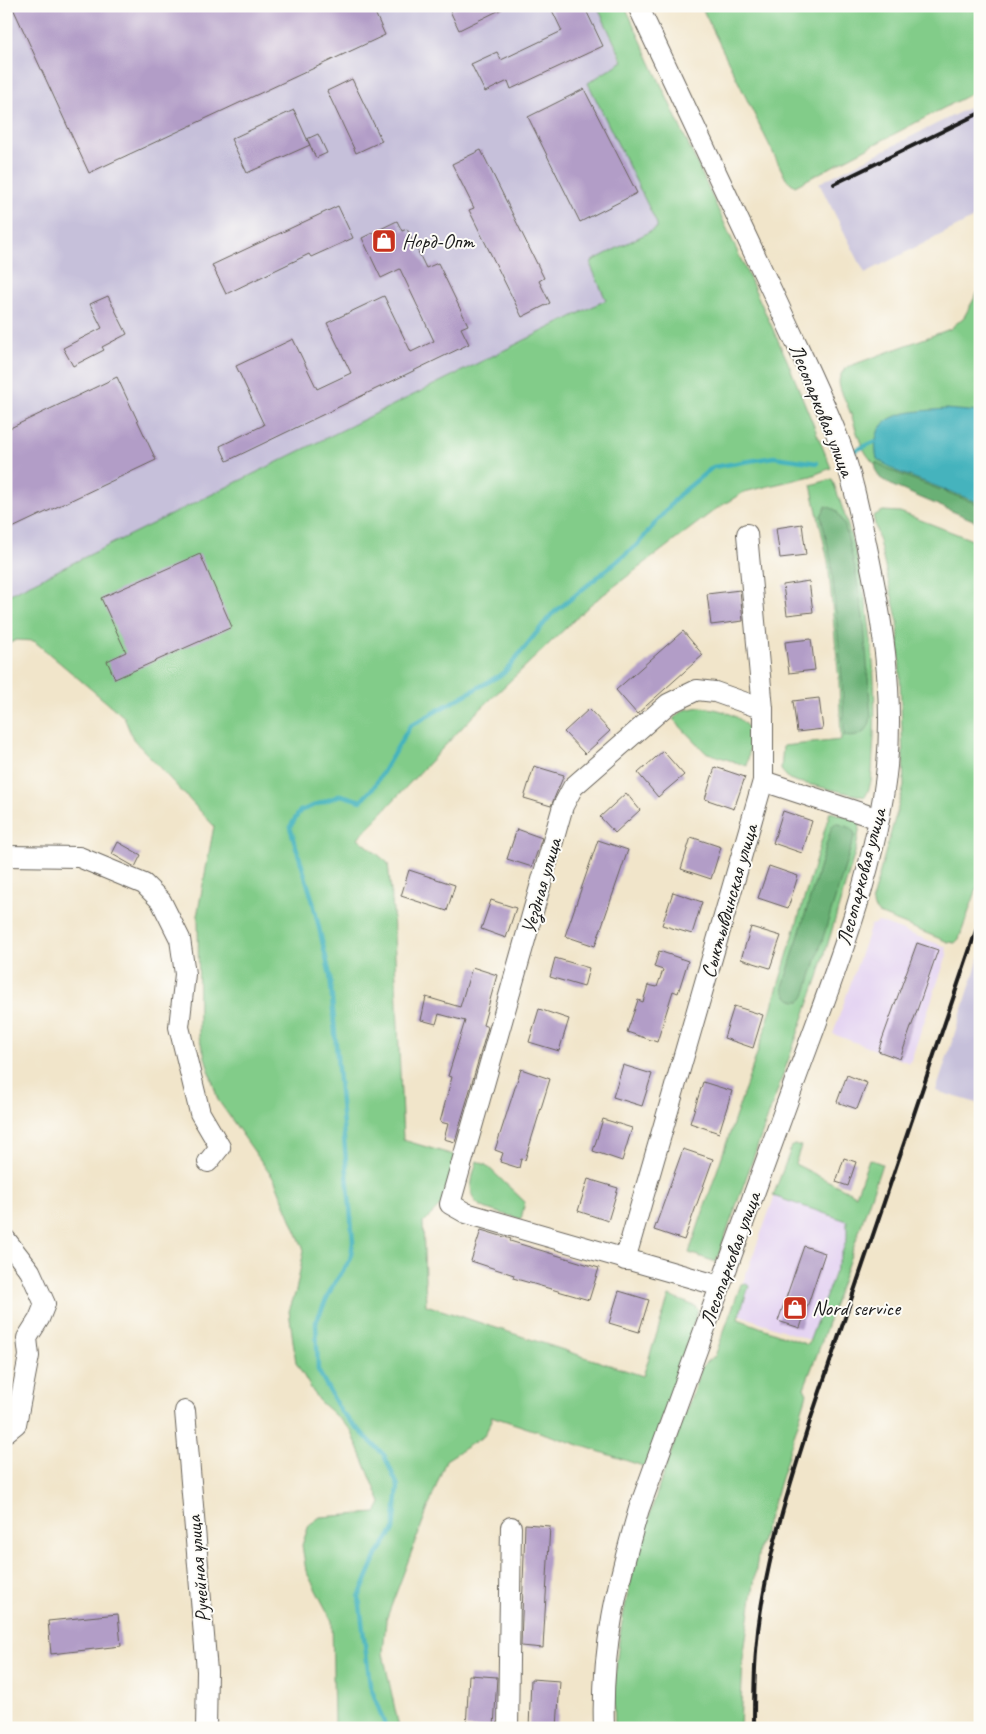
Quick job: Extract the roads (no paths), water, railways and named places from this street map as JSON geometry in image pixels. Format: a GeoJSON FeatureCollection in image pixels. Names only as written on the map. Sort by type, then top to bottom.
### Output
{"type":"FeatureCollection","features":[{"type":"Feature","properties":{"kind":"street","name":"Лесопарковая улица"},"geometry":{"type":"LineString","coordinates":[[604,1728],[603,1694],[608,1628],[622,1566],[639,1509],[829,987],[862,886],[879,820],[887,764],[889,708],[886,655],[875,581],[848,469],[840,444],[806,365],[638,6]]}},
{"type":"Feature","properties":{"kind":"street","name":"Сыктывдинская улица"},"geometry":{"type":"LineString","coordinates":[[625,1260],[763,781],[762,708],[747,534]]}},
{"type":"Feature","properties":{"kind":"street","name":"Уездная улица"},"geometry":{"type":"LineString","coordinates":[[625,1260],[466,1213],[450,1204],[563,806],[573,787],[668,704],[697,690],[715,692],[762,708]]}},
{"type":"Feature","properties":{"kind":"street"},"geometry":{"type":"LineString","coordinates":[[763,781],[879,820]]}},
{"type":"Feature","properties":{"kind":"street"},"geometry":{"type":"LineString","coordinates":[[6,856],[79,856],[144,884],[161,901],[180,939],[185,974],[180,1027],[200,1113],[220,1147],[208,1162]]}},
{"type":"Feature","properties":{"kind":"street"},"geometry":{"type":"LineString","coordinates":[[6,1240],[30,1271],[45,1304],[39,1319],[27,1338],[29,1356],[16,1424],[6,1432]]}},
{"type":"Feature","properties":{"kind":"street"},"geometry":{"type":"LineString","coordinates":[[625,1260],[720,1286]]}},
{"type":"Feature","properties":{"kind":"street","name":"Ручейная улица"},"geometry":{"type":"LineString","coordinates":[[185,1411],[207,1671],[206,1728]]}},
{"type":"Feature","properties":{"kind":"street"},"geometry":{"type":"LineString","coordinates":[[508,1728],[511,1527]]}},
{"type":"Feature","properties":{"kind":"water"},"geometry":{"type":"Polygon","coordinates":[[[946,409],[980,412],[980,503],[896,471],[877,459],[876,443],[879,431],[885,422],[906,413],[946,409]]]}},
{"type":"Feature","properties":{"kind":"waterway"},"geometry":{"type":"LineString","coordinates":[[852,452],[874,442]]}},
{"type":"Feature","properties":{"kind":"waterway"},"geometry":{"type":"LineString","coordinates":[[386,1728],[370,1685],[359,1597],[377,1555],[394,1530],[398,1486],[384,1455],[341,1412],[318,1370],[316,1322],[332,1287],[350,1260],[353,1242],[330,975],[313,902],[290,827],[300,811],[341,795],[361,801],[374,787],[410,726],[504,673],[551,615],[637,545],[679,495],[713,467],[774,457],[817,463]]}},
{"type":"Feature","properties":{"kind":"railway"},"geometry":{"type":"LineString","coordinates":[[834,184],[980,113]]}},
{"type":"Feature","properties":{"kind":"railway"},"geometry":{"type":"LineString","coordinates":[[754,1728],[755,1670],[759,1621],[770,1562],[785,1504],[811,1418],[980,919]]}},
{"type":"Feature","properties":{"kind":"place","name":"Норд-Опт"},"geometry":{"type":"Point","coordinates":[384,241]}},
{"type":"Feature","properties":{"kind":"place","name":"Nord service"},"geometry":{"type":"Point","coordinates":[795,1308]}}]}
